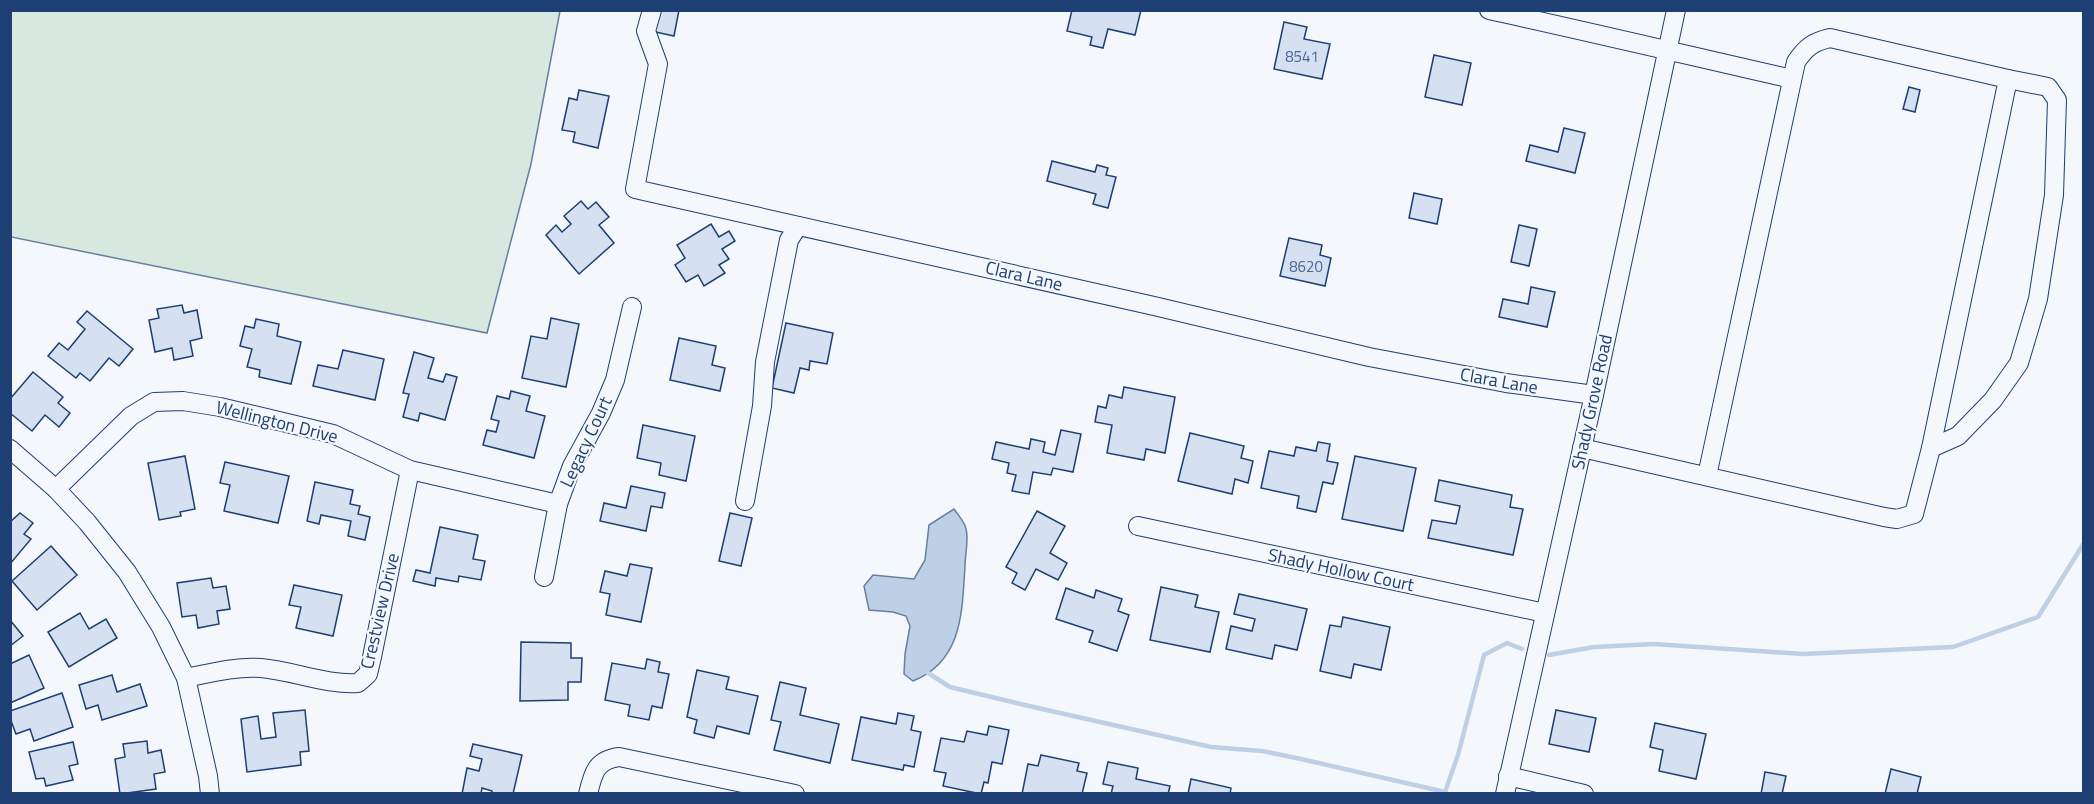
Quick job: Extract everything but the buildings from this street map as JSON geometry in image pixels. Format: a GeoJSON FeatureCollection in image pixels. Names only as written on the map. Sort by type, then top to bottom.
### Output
{"type":"FeatureCollection","features":[{"type":"Feature","properties":{"kind":"street","name":"Clara Lane"},"geometry":{"type":"LineString","coordinates":[[652,10],[646,31],[658,64],[635,189],[1143,303],[1369,357],[1506,383],[1593,395]]}},
{"type":"Feature","properties":{"kind":"street"},"geometry":{"type":"LineString","coordinates":[[1489,10],[1792,79]]}},
{"type":"Feature","properties":{"kind":"street","name":"Shady Grove Road"},"geometry":{"type":"LineString","coordinates":[[1507,785],[1676,10]]}},
{"type":"Feature","properties":{"kind":"street"},"geometry":{"type":"LineString","coordinates":[[1707,476],[1796,62],[1802,53],[1815,42],[1830,38],[2048,87],[2056,100],[2054,195],[2038,299],[2019,363],[1999,391],[1958,436],[1931,448]]}},
{"type":"Feature","properties":{"kind":"street"},"geometry":{"type":"LineString","coordinates":[[1582,447],[1898,519],[1914,514],[1931,448],[2008,79]]}},
{"type":"Feature","properties":{"kind":"street"},"geometry":{"type":"LineString","coordinates":[[745,501],[762,406],[767,351],[789,240],[798,226]]}},
{"type":"Feature","properties":{"kind":"street","name":"Legacy Court"},"geometry":{"type":"LineString","coordinates":[[544,577],[558,504],[572,466],[601,413],[615,381],[632,307]]}},
{"type":"Feature","properties":{"kind":"street","name":"Wellington Drive"},"geometry":{"type":"LineString","coordinates":[[56,489],[131,416],[154,402],[183,400],[333,434],[410,470],[558,504]]}},
{"type":"Feature","properties":{"kind":"street"},"geometry":{"type":"LineString","coordinates":[[10,449],[56,489],[87,522],[127,572],[161,627],[186,678],[210,794]]}},
{"type":"Feature","properties":{"kind":"street","name":"Crestview Drive"},"geometry":{"type":"LineString","coordinates":[[186,678],[218,671],[259,668],[301,674],[342,684],[358,683],[368,674],[410,470]]}},
{"type":"Feature","properties":{"kind":"street","name":"Shady Hollow Court"},"geometry":{"type":"LineString","coordinates":[[1137,526],[1545,613]]}},
{"type":"Feature","properties":{"kind":"street"},"geometry":{"type":"LineString","coordinates":[[588,794],[592,776],[602,762],[609,758],[620,757],[795,794]]}},
{"type":"Feature","properties":{"kind":"street"},"geometry":{"type":"LineString","coordinates":[[1507,785],[1584,794]]}},
{"type":"Feature","properties":{"kind":"shaded area"},"geometry":{"type":"Polygon","coordinates":[[[10,11],[560,11],[531,164],[487,333],[11,237],[10,11]]]}},
{"type":"Feature","properties":{"kind":"water"},"geometry":{"type":"Polygon","coordinates":[[[954,509],[964,524],[967,537],[963,600],[957,633],[942,661],[913,681],[904,674],[910,626],[906,616],[893,612],[869,610],[864,586],[873,575],[914,579],[925,560],[929,525],[954,509]]]}},
{"type":"Feature","properties":{"kind":"waterway"},"geometry":{"type":"LineString","coordinates":[[1549,655],[1594,647],[1654,644],[1803,654],[1953,647],[2038,617],[2084,543]]}},
{"type":"Feature","properties":{"kind":"waterway"},"geometry":{"type":"LineString","coordinates":[[928,673],[950,687],[1029,706],[1211,747],[1262,751],[1445,792],[1458,755],[1484,655],[1507,643],[1522,649]]}}]}
